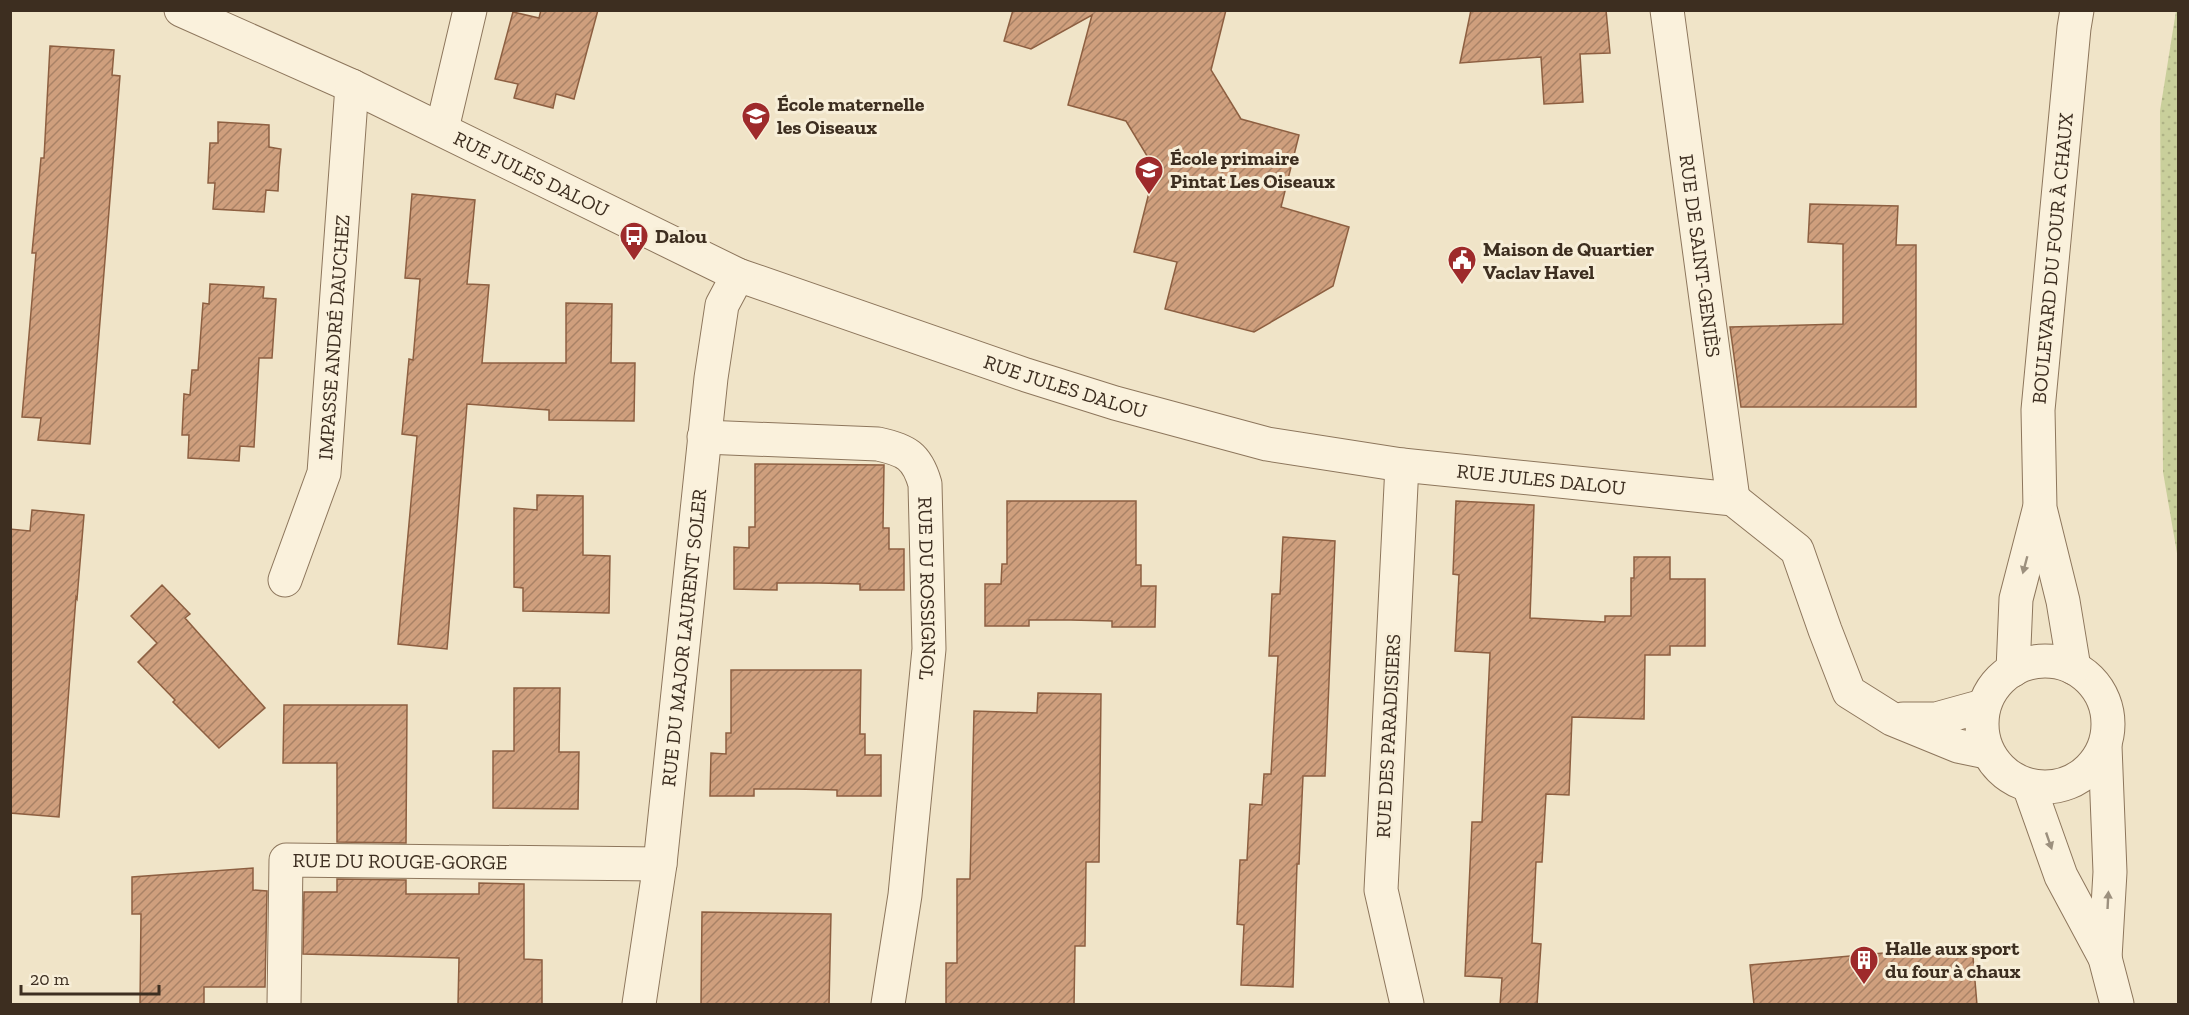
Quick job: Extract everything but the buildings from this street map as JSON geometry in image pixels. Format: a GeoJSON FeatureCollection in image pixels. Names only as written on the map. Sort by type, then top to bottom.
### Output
{"type":"FeatureCollection","features":[{"type":"Feature","properties":{"kind":"street","name":"RUE JULES DALOU"},"geometry":{"type":"LineString","coordinates":[[181,10],[352,86],[738,275],[1026,375],[1115,403],[1268,444],[1402,465],[1733,499]]}},
{"type":"Feature","properties":{"kind":"street"},"geometry":{"type":"LineString","coordinates":[[441,129],[470,10]]}},
{"type":"Feature","properties":{"kind":"street","name":"RUE DE SAINT-GENIÈS"},"geometry":{"type":"LineString","coordinates":[[1667,10],[1733,499]]}},
{"type":"Feature","properties":{"kind":"street","name":"BOULEVARD DU FOUR À CHAUX"},"geometry":{"type":"LineString","coordinates":[[2074,668],[2063,601],[2040,508],[2038,410],[2077,10]]}},
{"type":"Feature","properties":{"kind":"street","name":"IMPASSE ANDRÉ DAUCHEZ"},"geometry":{"type":"LineString","coordinates":[[285,580],[324,473],[352,86]]}},
{"type":"Feature","properties":{"kind":"street","name":"RUE DU MAJOR LAURENT SOLER"},"geometry":{"type":"LineString","coordinates":[[639,1005],[660,864],[704,437],[722,304],[738,275]]}},
{"type":"Feature","properties":{"kind":"street","name":"RUE DU ROSSIGNOL"},"geometry":{"type":"LineString","coordinates":[[704,437],[878,444],[897,448],[911,457],[921,469],[925,484],[929,649],[905,895],[888,1005]]}},
{"type":"Feature","properties":{"kind":"street","name":"RUE DES PARADISIERS"},"geometry":{"type":"LineString","coordinates":[[1402,465],[1381,890],[1407,1005]]}},
{"type":"Feature","properties":{"kind":"street"},"geometry":{"type":"LineString","coordinates":[[1733,499],[1797,550],[1850,692],[1892,719],[1958,746],[1987,752]]}},
{"type":"Feature","properties":{"kind":"street","name":"BOULEVARD DU FOUR À CHAUX"},"geometry":{"type":"LineString","coordinates":[[2013,670],[2016,599],[2040,508]]}},
{"type":"Feature","properties":{"kind":"street"},"geometry":{"type":"LineString","coordinates":[[2105,746],[2096,762],[2083,775],[2066,783],[2048,787],[2030,786],[2012,779],[1998,767],[1987,752],[1982,737],[1983,706],[2000,679],[2013,670],[2032,662],[2054,661],[2074,668],[2088,678],[2100,693],[2106,710],[2108,728],[2105,746],[2110,872],[2105,958]]}},
{"type":"Feature","properties":{"kind":"street"},"geometry":{"type":"LineString","coordinates":[[1892,719],[1936,720],[1983,706]]}},
{"type":"Feature","properties":{"kind":"street"},"geometry":{"type":"LineString","coordinates":[[2030,786],[2061,876],[2105,958],[2116,1005]]}},
{"type":"Feature","properties":{"kind":"street","name":"RUE DU ROUGE-GORGE"},"geometry":{"type":"LineString","coordinates":[[284,1005],[286,860],[660,864]]}},
{"type":"Feature","properties":{"kind":"green space"},"geometry":{"type":"Polygon","coordinates":[[[2176,11],[2178,11],[2178,559],[2163,472],[2160,111],[2176,11]]]}},
{"type":"Feature","properties":{"kind":"place","name":"École maternelle les Oiseaux"},"geometry":{"type":"Point","coordinates":[756,142]}},
{"type":"Feature","properties":{"kind":"place","name":"École primaire Pintat Les Oiseaux"},"geometry":{"type":"Point","coordinates":[1149,196]}},
{"type":"Feature","properties":{"kind":"place","name":"Dalou"},"geometry":{"type":"Point","coordinates":[634,262]}},
{"type":"Feature","properties":{"kind":"place","name":"Maison de Quartier Vaclav Havel"},"geometry":{"type":"Point","coordinates":[1462,286]}},
{"type":"Feature","properties":{"kind":"place","name":"Halle aux sport du four à chaux"},"geometry":{"type":"Point","coordinates":[1864,986]}}]}
